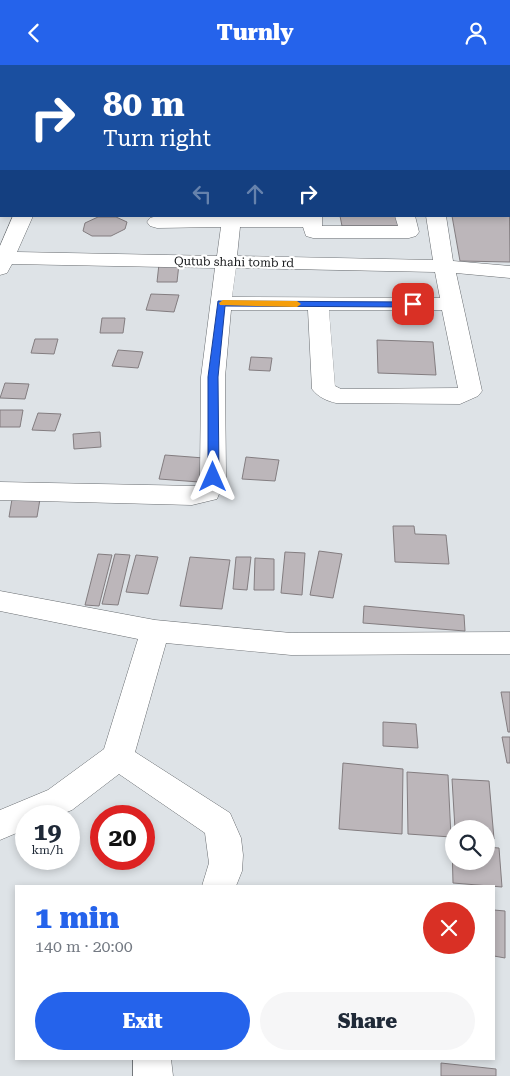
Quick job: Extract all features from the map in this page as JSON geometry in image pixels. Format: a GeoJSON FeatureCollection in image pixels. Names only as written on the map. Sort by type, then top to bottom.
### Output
{"type":"FeatureCollection","features":[{"type":"Feature","properties":{"kind":"street","name":"Qutub shahi tomb rd"},"geometry":{"type":"LineString","coordinates":[[23,217],[2,264],[224,261],[435,266],[510,272]]}},
{"type":"Feature","properties":{"kind":"street"},"geometry":{"type":"LineString","coordinates":[[157,222],[231,219],[312,219],[313,232],[409,232],[406,217]]}},
{"type":"Feature","properties":{"kind":"street"},"geometry":{"type":"LineString","coordinates":[[318,304],[324,389],[336,396],[460,397],[470,391],[451,304],[435,266],[423,217]]}},
{"type":"Feature","properties":{"kind":"street"},"geometry":{"type":"LineString","coordinates":[[435,266],[436,217]]}},
{"type":"Feature","properties":{"kind":"street"},"geometry":{"type":"LineString","coordinates":[[0,491],[192,497],[208,493],[213,477],[213,377],[224,261],[231,219]]}},
{"type":"Feature","properties":{"kind":"street"},"geometry":{"type":"LineString","coordinates":[[221,303],[451,304]]}},
{"type":"Feature","properties":{"kind":"street"},"geometry":{"type":"LineString","coordinates":[[0,601],[155,631],[291,644],[510,643]]}},
{"type":"Feature","properties":{"kind":"street"},"geometry":{"type":"LineString","coordinates":[[0,825],[60,800],[118,757],[155,631]]}},
{"type":"Feature","properties":{"kind":"street"},"geometry":{"type":"LineString","coordinates":[[118,757],[218,823],[226,837],[227,853],[223,879],[220,885]]}},
{"type":"Feature","properties":{"kind":"street"},"geometry":{"type":"LineString","coordinates":[[152,1060],[153,1076]]}},
{"type":"Feature","properties":{"kind":"building"},"geometry":{"type":"Polygon","coordinates":[[[98,217],[116,217],[127,222],[125,229],[111,236],[92,236],[83,231],[85,223],[98,217]]]}},
{"type":"Feature","properties":{"kind":"building"},"geometry":{"type":"Polygon","coordinates":[[[340,217],[397,217],[399,226],[342,226],[340,217]]]}},
{"type":"Feature","properties":{"kind":"building"},"geometry":{"type":"Polygon","coordinates":[[[452,217],[509,217],[510,262],[460,261],[452,217]]]}},
{"type":"Feature","properties":{"kind":"building"},"geometry":{"type":"Polygon","coordinates":[[[159,264],[179,264],[177,282],[157,282],[159,264]]]}},
{"type":"Feature","properties":{"kind":"building"},"geometry":{"type":"Polygon","coordinates":[[[151,294],[179,295],[174,312],[146,310],[151,294]]]}},
{"type":"Feature","properties":{"kind":"building"},"geometry":{"type":"Polygon","coordinates":[[[102,318],[125,318],[123,333],[100,333],[102,318]]]}},
{"type":"Feature","properties":{"kind":"building"},"geometry":{"type":"Polygon","coordinates":[[[35,339],[58,339],[54,354],[31,353],[35,339]]]}},
{"type":"Feature","properties":{"kind":"building"},"geometry":{"type":"Polygon","coordinates":[[[377,340],[433,342],[436,375],[378,373],[377,340]]]}},
{"type":"Feature","properties":{"kind":"building"},"geometry":{"type":"Polygon","coordinates":[[[118,350],[143,352],[138,368],[112,366],[118,350]]]}},
{"type":"Feature","properties":{"kind":"building"},"geometry":{"type":"Polygon","coordinates":[[[251,357],[272,358],[270,371],[249,370],[251,357]]]}},
{"type":"Feature","properties":{"kind":"building"},"geometry":{"type":"Polygon","coordinates":[[[5,383],[29,384],[25,399],[0,398],[5,383]]]}},
{"type":"Feature","properties":{"kind":"building"},"geometry":{"type":"Polygon","coordinates":[[[0,410],[23,410],[20,427],[0,427],[0,410]]]}},
{"type":"Feature","properties":{"kind":"building"},"geometry":{"type":"Polygon","coordinates":[[[38,413],[61,414],[55,431],[32,430],[38,413]]]}},
{"type":"Feature","properties":{"kind":"building"},"geometry":{"type":"Polygon","coordinates":[[[100,432],[101,447],[74,449],[73,434],[100,432]]]}},
{"type":"Feature","properties":{"kind":"building"},"geometry":{"type":"Polygon","coordinates":[[[165,455],[204,458],[199,482],[159,479],[165,455]]]}},
{"type":"Feature","properties":{"kind":"building"},"geometry":{"type":"Polygon","coordinates":[[[246,457],[279,460],[275,481],[242,479],[246,457]]]}},
{"type":"Feature","properties":{"kind":"building"},"geometry":{"type":"Polygon","coordinates":[[[12,499],[40,499],[37,517],[9,517],[12,499]]]}},
{"type":"Feature","properties":{"kind":"building"},"geometry":{"type":"Polygon","coordinates":[[[393,526],[414,526],[415,534],[446,535],[449,564],[395,562],[393,526]]]}},
{"type":"Feature","properties":{"kind":"building"},"geometry":{"type":"Polygon","coordinates":[[[319,551],[342,554],[333,598],[310,595],[319,551]]]}},
{"type":"Feature","properties":{"kind":"building"},"geometry":{"type":"Polygon","coordinates":[[[285,552],[305,553],[302,595],[281,593],[285,552]]]}},
{"type":"Feature","properties":{"kind":"building"},"geometry":{"type":"Polygon","coordinates":[[[98,554],[112,555],[99,606],[85,605],[98,554]]]}},
{"type":"Feature","properties":{"kind":"building"},"geometry":{"type":"Polygon","coordinates":[[[115,554],[130,555],[118,605],[102,604],[115,554]]]}},
{"type":"Feature","properties":{"kind":"building"},"geometry":{"type":"Polygon","coordinates":[[[136,555],[158,557],[148,594],[126,592],[136,555]]]}},
{"type":"Feature","properties":{"kind":"building"},"geometry":{"type":"Polygon","coordinates":[[[190,557],[230,560],[222,609],[180,606],[190,557]]]}},
{"type":"Feature","properties":{"kind":"building"},"geometry":{"type":"Polygon","coordinates":[[[236,557],[251,557],[247,590],[233,589],[236,557]]]}},
{"type":"Feature","properties":{"kind":"building"},"geometry":{"type":"Polygon","coordinates":[[[255,558],[274,559],[274,590],[254,590],[255,558]]]}},
{"type":"Feature","properties":{"kind":"building"},"geometry":{"type":"Polygon","coordinates":[[[364,606],[464,615],[465,631],[363,623],[364,606]]]}},
{"type":"Feature","properties":{"kind":"building"},"geometry":{"type":"Polygon","coordinates":[[[501,692],[510,692],[510,732],[508,732],[501,692]]]}},
{"type":"Feature","properties":{"kind":"building"},"geometry":{"type":"Polygon","coordinates":[[[383,722],[416,724],[418,748],[383,746],[383,722]]]}},
{"type":"Feature","properties":{"kind":"building"},"geometry":{"type":"Polygon","coordinates":[[[502,737],[510,737],[510,763],[507,763],[502,737]]]}},
{"type":"Feature","properties":{"kind":"building"},"geometry":{"type":"Polygon","coordinates":[[[343,763],[403,769],[402,834],[339,829],[343,763]]]}},
{"type":"Feature","properties":{"kind":"building"},"geometry":{"type":"Polygon","coordinates":[[[407,772],[448,775],[450,820],[445,820],[445,837],[408,834],[407,772]]]}},
{"type":"Feature","properties":{"kind":"building"},"geometry":{"type":"Polygon","coordinates":[[[452,779],[489,781],[492,820],[454,820],[452,779]]]}},
{"type":"Feature","properties":{"kind":"building"},"geometry":{"type":"Polygon","coordinates":[[[495,848],[499,848],[502,887],[453,883],[453,870],[495,870],[495,848]]]}},
{"type":"Feature","properties":{"kind":"building"},"geometry":{"type":"Polygon","coordinates":[[[495,910],[505,911],[505,958],[495,956],[495,910]]]}},
{"type":"Feature","properties":{"kind":"building"},"geometry":{"type":"Polygon","coordinates":[[[441,1063],[496,1069],[496,1076],[441,1076],[441,1063]]]}},
{"type":"Feature","properties":{"kind":"slow traffic"},"geometry":{"type":"LineString","coordinates":[[223,303],[297,304]]}},
{"type":"Feature","properties":{"kind":"route"},"geometry":{"type":"LineString","coordinates":[[213,477],[213,377],[221,303],[413,304]]}}]}
